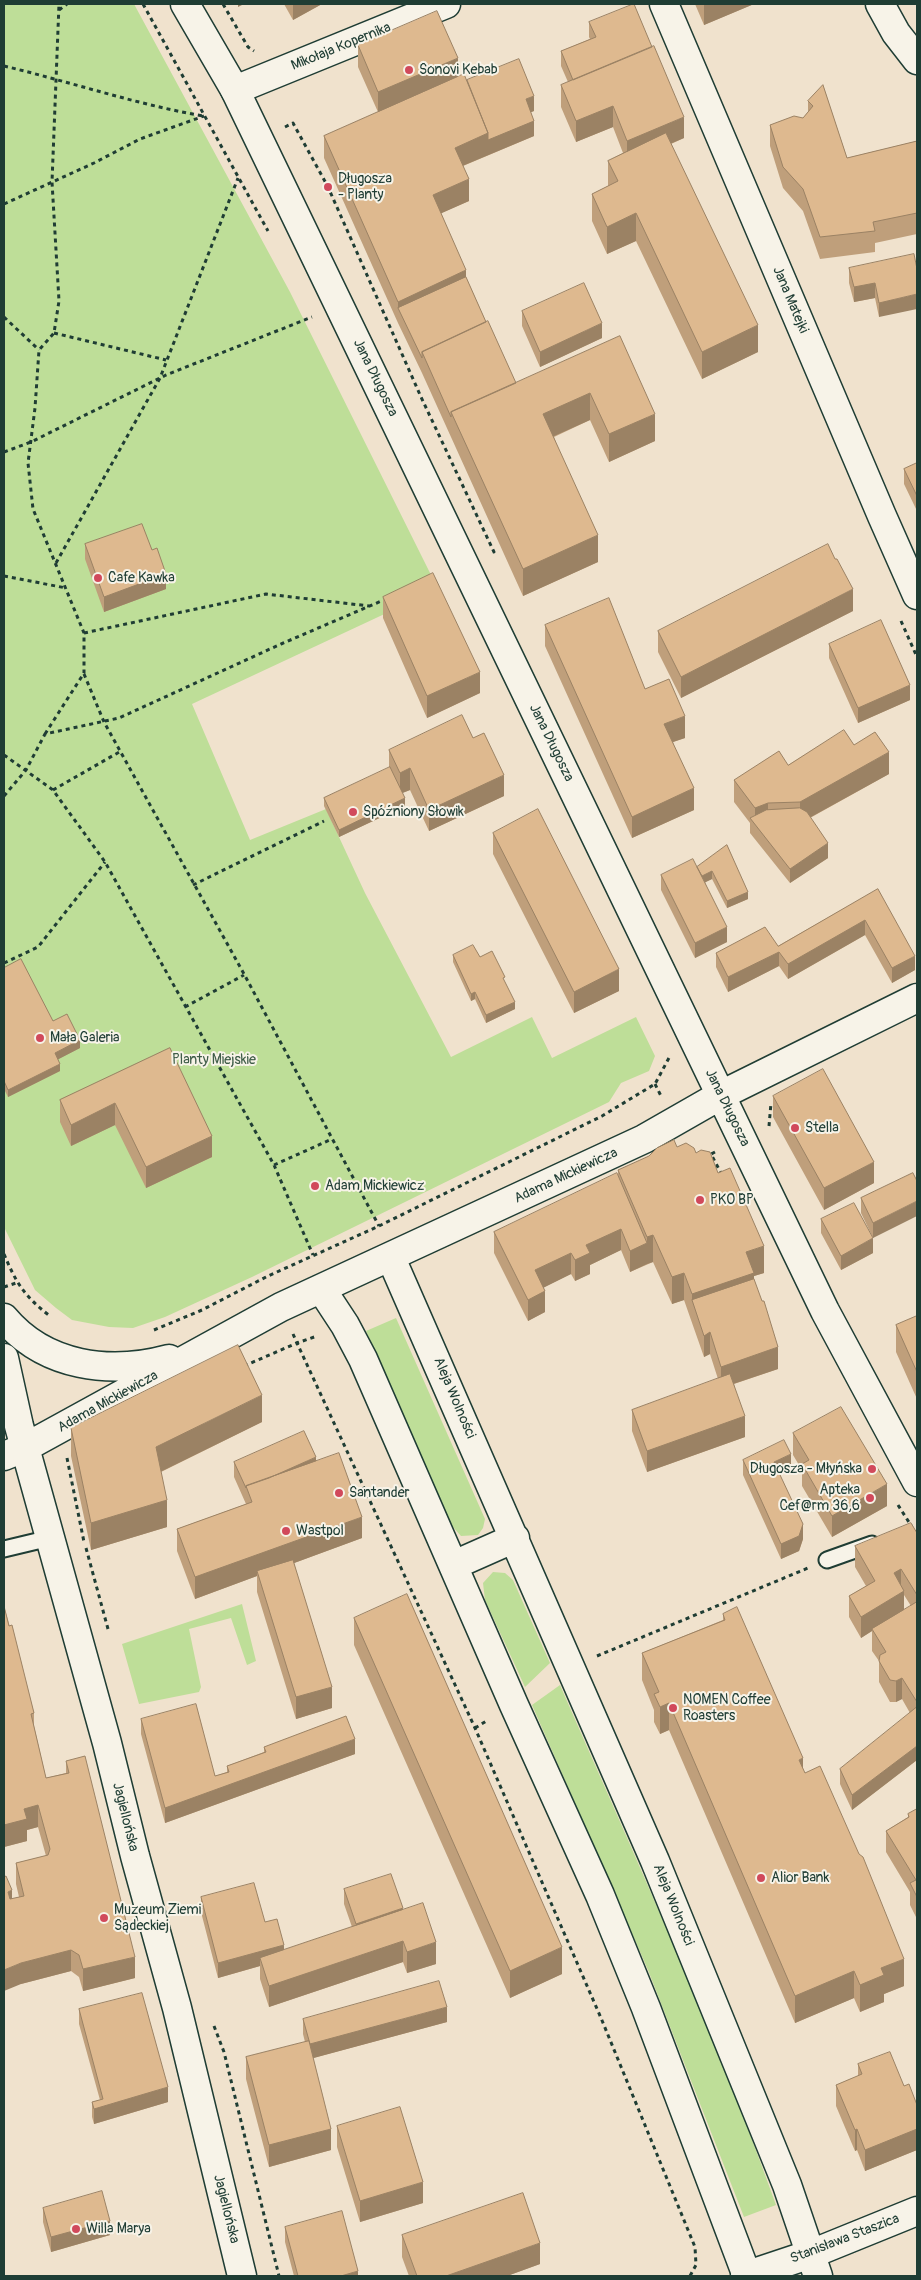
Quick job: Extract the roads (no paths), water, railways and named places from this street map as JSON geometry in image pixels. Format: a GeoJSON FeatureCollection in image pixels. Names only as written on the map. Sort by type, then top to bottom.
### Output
{"type":"FeatureCollection","features":[{"type":"Feature","properties":{"kind":"street","name":"Jana Długosza"},"geometry":{"type":"LineString","coordinates":[[185,4],[235,90],[825,1311],[917,1482]]}},
{"type":"Feature","properties":{"kind":"street","name":"Mikołaja Kopernika"},"geometry":{"type":"LineString","coordinates":[[235,90],[446,4]]}},
{"type":"Feature","properties":{"kind":"street","name":"Jana Matejki"},"geometry":{"type":"LineString","coordinates":[[664,4],[917,595]]}},
{"type":"Feature","properties":{"kind":"street"},"geometry":{"type":"LineString","coordinates":[[880,4],[896,33],[917,60]]}},
{"type":"Feature","properties":{"kind":"street","name":"Adama Mickiewicza"},"geometry":{"type":"LineString","coordinates":[[13,1440],[210,1345],[281,1307],[322,1290],[644,1139],[722,1095],[917,998]]}},
{"type":"Feature","properties":{"kind":"street","name":"Aleja Wolności"},"geometry":{"type":"LineString","coordinates":[[391,1258],[655,1861],[788,2185],[815,2265]]}},
{"type":"Feature","properties":{"kind":"street"},"geometry":{"type":"LineString","coordinates":[[322,1290],[363,1359],[514,1705],[600,1895],[649,2017],[746,2276]]}},
{"type":"Feature","properties":{"kind":"street","name":"Adama Mickiewicza"},"geometry":{"type":"LineString","coordinates":[[4,1318],[14,1331],[52,1355],[94,1366],[116,1368],[146,1365],[210,1345]]}},
{"type":"Feature","properties":{"kind":"street","name":"Jagiellońska"},"geometry":{"type":"LineString","coordinates":[[4,1358],[13,1440],[50,1538],[107,1743],[134,1856],[177,2008],[242,2276]]}},
{"type":"Feature","properties":{"kind":"street"},"geometry":{"type":"LineString","coordinates":[[454,1565],[515,1538]]}},
{"type":"Feature","properties":{"kind":"street","name":"Stanisława Staszica"},"geometry":{"type":"LineString","coordinates":[[746,2276],[815,2265],[917,2211]]}},
{"type":"Feature","properties":{"kind":"lane"},"geometry":{"type":"LineString","coordinates":[[4,1549],[50,1538]]}},
{"type":"Feature","properties":{"kind":"lane"},"geometry":{"type":"LineString","coordinates":[[827,1560],[887,1538]]}},
{"type":"Feature","properties":{"kind":"place","name":"Sonovi Kebab"},"geometry":{"type":"Point","coordinates":[409,70]}},
{"type":"Feature","properties":{"kind":"place","name":"Długosza - Planty"},"geometry":{"type":"Point","coordinates":[328,187]}},
{"type":"Feature","properties":{"kind":"place","name":"Cafe Kawka"},"geometry":{"type":"Point","coordinates":[98,578]}},
{"type":"Feature","properties":{"kind":"place","name":"Spóźniony Słowik"},"geometry":{"type":"Point","coordinates":[353,812]}},
{"type":"Feature","properties":{"kind":"place","name":"Mała Galeria"},"geometry":{"type":"Point","coordinates":[40,1038]}},
{"type":"Feature","properties":{"kind":"place","name":"Stella"},"geometry":{"type":"Point","coordinates":[795,1128]}},
{"type":"Feature","properties":{"kind":"place","name":"Adam Mickiewicz"},"geometry":{"type":"Point","coordinates":[315,1186]}},
{"type":"Feature","properties":{"kind":"place","name":"PKO BP"},"geometry":{"type":"Point","coordinates":[700,1200]}},
{"type":"Feature","properties":{"kind":"place","name":"Długosza - Młyńska"},"geometry":{"type":"Point","coordinates":[872,1469]}},
{"type":"Feature","properties":{"kind":"place","name":"Santander"},"geometry":{"type":"Point","coordinates":[339,1493]}},
{"type":"Feature","properties":{"kind":"place","name":"Apteka Cef@rm 36,6"},"geometry":{"type":"Point","coordinates":[870,1498]}},
{"type":"Feature","properties":{"kind":"place","name":"Wastpol"},"geometry":{"type":"Point","coordinates":[286,1531]}},
{"type":"Feature","properties":{"kind":"place","name":"NOMEN Coffee Roasters"},"geometry":{"type":"Point","coordinates":[673,1708]}},
{"type":"Feature","properties":{"kind":"place","name":"Alior Bank"},"geometry":{"type":"Point","coordinates":[761,1878]}},
{"type":"Feature","properties":{"kind":"place","name":"Muzeum Ziemi Sądeckiej"},"geometry":{"type":"Point","coordinates":[104,1918]}},
{"type":"Feature","properties":{"kind":"place","name":"Willa Marya"},"geometry":{"type":"Point","coordinates":[76,2229]}},
{"type":"Feature","properties":{"kind":"park label","name":"Planty Miejskie"},"geometry":{"type":"Point","coordinates":[214,1060]}}]}
